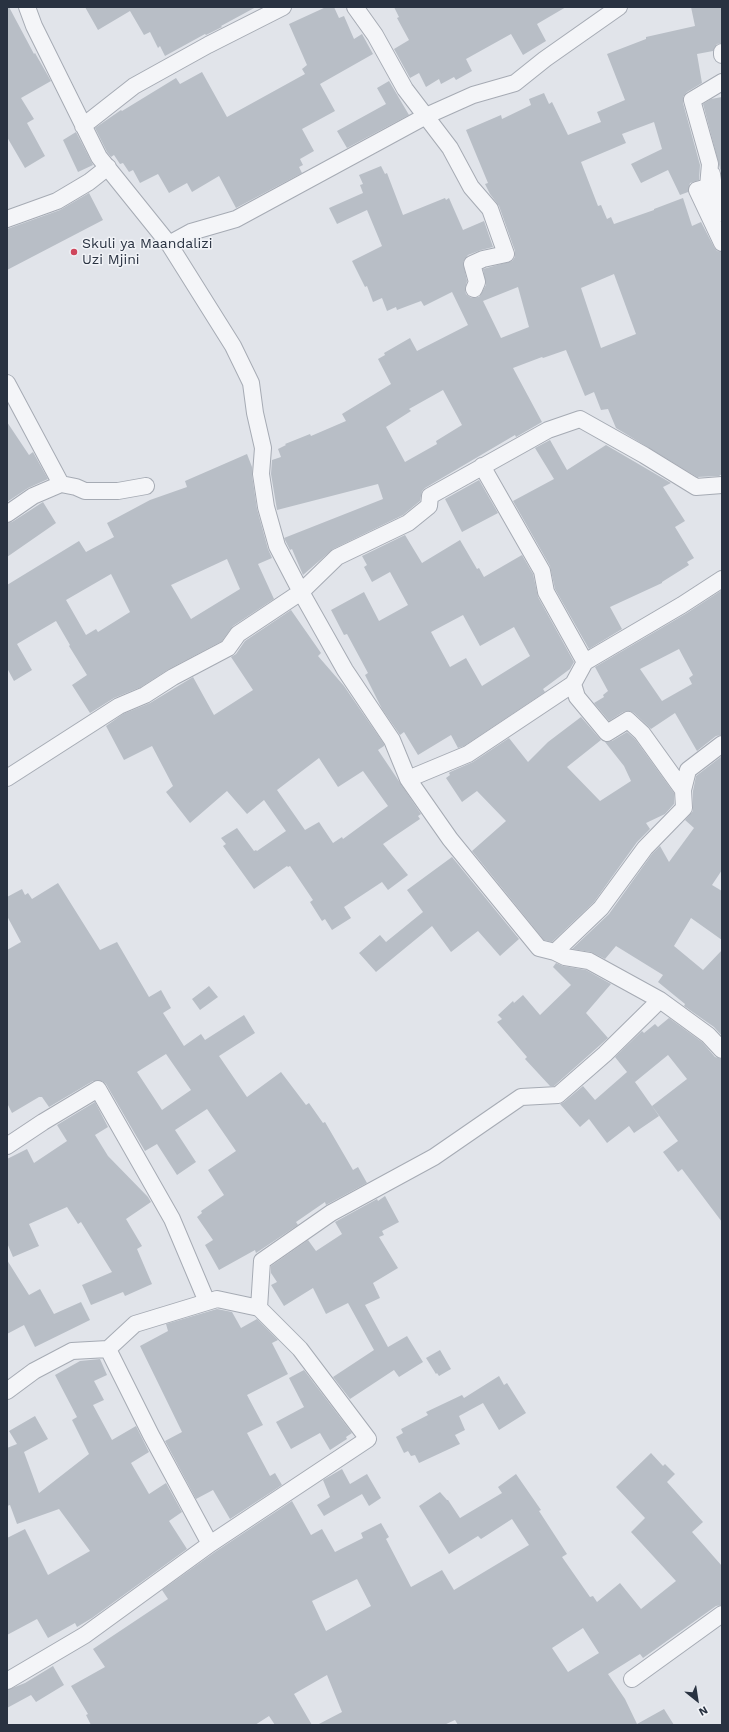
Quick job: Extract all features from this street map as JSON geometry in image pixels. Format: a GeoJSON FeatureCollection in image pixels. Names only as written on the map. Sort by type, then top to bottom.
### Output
{"type":"FeatureCollection","features":[{"type":"Feature","properties":{"kind":"street"},"geometry":{"type":"LineString","coordinates":[[27,7],[34,26],[99,157],[169,244],[233,346],[251,383],[255,413],[263,448],[261,474],[266,507],[277,546],[345,670],[392,740],[408,779],[450,839],[539,948],[555,952],[565,957],[589,961],[660,1000],[708,1035],[722,1050]]}},
{"type":"Feature","properties":{"kind":"street"},"geometry":{"type":"LineString","coordinates":[[83,126],[134,86],[208,45],[283,7]]}},
{"type":"Feature","properties":{"kind":"street"},"geometry":{"type":"LineString","coordinates":[[355,7],[375,35],[405,90],[450,148],[471,187],[490,209],[506,254],[483,259],[472,264],[477,282],[474,289]]}},
{"type":"Feature","properties":{"kind":"street"},"geometry":{"type":"LineString","coordinates":[[169,244],[191,232],[236,219],[426,116],[473,95],[515,83],[545,59],[619,7]]}},
{"type":"Feature","properties":{"kind":"street"},"geometry":{"type":"LineString","coordinates":[[722,82],[692,100],[710,164],[718,214],[722,213]]}},
{"type":"Feature","properties":{"kind":"street"},"geometry":{"type":"LineString","coordinates":[[710,164],[708,187],[697,190],[722,243]]}},
{"type":"Feature","properties":{"kind":"street"},"geometry":{"type":"LineString","coordinates":[[7,219],[57,201],[89,182],[108,167]]}},
{"type":"Feature","properties":{"kind":"street"},"geometry":{"type":"LineString","coordinates":[[7,382],[61,484]]}},
{"type":"Feature","properties":{"kind":"street"},"geometry":{"type":"LineString","coordinates":[[7,778],[119,706],[145,695],[173,677],[228,648],[238,634],[301,592],[338,557],[408,523],[428,506],[430,496],[548,430],[580,419],[696,487],[722,484]]}},
{"type":"Feature","properties":{"kind":"street"},"geometry":{"type":"LineString","coordinates":[[482,466],[542,571],[546,592],[585,662]]}},
{"type":"Feature","properties":{"kind":"street"},"geometry":{"type":"LineString","coordinates":[[7,514],[33,496],[61,484],[76,487],[85,491],[118,491],[146,486]]}},
{"type":"Feature","properties":{"kind":"street"},"geometry":{"type":"LineString","coordinates":[[408,779],[468,754],[573,684],[585,662],[682,605],[722,579]]}},
{"type":"Feature","properties":{"kind":"street"},"geometry":{"type":"LineString","coordinates":[[573,684],[577,696],[607,733],[628,720],[642,733],[683,790]]}},
{"type":"Feature","properties":{"kind":"street"},"geometry":{"type":"LineString","coordinates":[[555,952],[601,908],[645,848],[684,808],[683,790],[688,770],[722,744]]}},
{"type":"Feature","properties":{"kind":"street"},"geometry":{"type":"LineString","coordinates":[[259,1308],[262,1261],[331,1213],[434,1157],[521,1097],[558,1095],[605,1054],[660,1000]]}},
{"type":"Feature","properties":{"kind":"street"},"geometry":{"type":"LineString","coordinates":[[7,1146],[43,1122],[98,1089],[172,1219],[207,1302]]}},
{"type":"Feature","properties":{"kind":"street"},"geometry":{"type":"LineString","coordinates":[[7,1391],[34,1371],[72,1351],[108,1349],[135,1324],[217,1298],[259,1308],[300,1349],[368,1439],[210,1544],[85,1635],[7,1680]]}},
{"type":"Feature","properties":{"kind":"street"},"geometry":{"type":"LineString","coordinates":[[108,1349],[151,1435],[210,1544]]}},
{"type":"Feature","properties":{"kind":"street"},"geometry":{"type":"LineString","coordinates":[[632,1679],[722,1614]]}},
{"type":"Feature","properties":{"kind":"building"},"geometry":{"type":"Polygon","coordinates":[[[7,7],[9,7],[34,54],[35,53],[51,81],[21,98],[34,119],[27,123],[45,156],[25,168],[7,137],[7,7]]]}},
{"type":"Feature","properties":{"kind":"building"},"geometry":{"type":"Polygon","coordinates":[[[85,7],[256,7],[221,26],[222,27],[206,35],[205,34],[165,56],[160,46],[158,48],[150,32],[144,35],[130,11],[98,30],[85,7]]]}},
{"type":"Feature","properties":{"kind":"building"},"geometry":{"type":"Polygon","coordinates":[[[326,7],[334,7],[339,18],[344,16],[354,39],[362,34],[373,54],[320,84],[335,111],[302,129],[314,151],[300,159],[303,165],[299,167],[302,173],[236,208],[219,176],[192,192],[187,183],[169,193],[158,174],[140,183],[133,170],[129,172],[123,163],[120,164],[114,155],[111,157],[107,152],[95,128],[121,110],[122,111],[176,78],[180,84],[202,72],[227,117],[305,74],[302,69],[307,65],[289,24],[326,7]]]}},
{"type":"Feature","properties":{"kind":"building"},"geometry":{"type":"Polygon","coordinates":[[[394,7],[566,7],[537,24],[546,41],[523,55],[511,34],[466,59],[472,71],[456,80],[454,77],[441,84],[439,79],[426,87],[419,73],[410,78],[394,49],[409,40],[397,18],[399,17],[394,7]]]}},
{"type":"Feature","properties":{"kind":"building"},"geometry":{"type":"Polygon","coordinates":[[[691,7],[722,7],[722,43],[717,44],[713,51],[697,54],[702,83],[687,92],[683,97],[683,103],[700,165],[699,180],[690,183],[688,192],[680,195],[668,170],[641,183],[631,164],[662,149],[654,122],[622,134],[626,143],[581,162],[598,206],[601,205],[607,219],[611,217],[614,224],[683,198],[692,226],[701,222],[714,247],[717,251],[722,252],[722,474],[719,476],[697,477],[616,428],[608,409],[601,410],[594,392],[585,396],[566,350],[513,368],[542,422],[516,437],[515,435],[425,488],[422,491],[420,501],[403,515],[333,549],[303,575],[292,549],[290,550],[284,538],[383,499],[378,484],[277,510],[271,474],[272,460],[281,457],[278,449],[286,445],[285,444],[310,434],[311,436],[346,421],[342,414],[391,384],[378,359],[385,355],[384,353],[410,338],[417,351],[468,325],[452,292],[424,306],[421,301],[397,310],[396,307],[387,311],[382,298],[373,302],[367,286],[365,287],[352,261],[382,246],[367,210],[337,224],[329,208],[363,193],[360,185],[363,184],[359,175],[381,166],[385,174],[387,173],[403,215],[445,198],[446,200],[449,198],[463,230],[484,221],[493,247],[468,255],[463,262],[467,281],[465,290],[466,294],[471,298],[479,297],[486,285],[483,269],[512,261],[515,257],[515,251],[499,206],[485,184],[488,183],[466,130],[501,115],[502,119],[531,105],[529,99],[544,93],[549,104],[552,102],[568,135],[601,122],[597,112],[625,100],[607,54],[646,39],[646,37],[695,26],[691,7]],[[614,274],[581,288],[601,348],[636,334],[614,274]],[[518,287],[483,301],[501,338],[529,327],[518,287]],[[443,390],[409,409],[411,411],[386,427],[405,462],[437,444],[436,441],[462,425],[443,390]]]}},
{"type":"Feature","properties":{"kind":"building"},"geometry":{"type":"Polygon","coordinates":[[[389,81],[409,115],[347,148],[337,131],[386,104],[377,88],[389,81]]]}},
{"type":"Feature","properties":{"kind":"building"},"geometry":{"type":"Polygon","coordinates":[[[722,97],[722,176],[703,104],[711,99],[722,97]]]}},
{"type":"Feature","properties":{"kind":"building"},"geometry":{"type":"Polygon","coordinates":[[[76,132],[93,165],[78,172],[63,140],[76,132]]]}},
{"type":"Feature","properties":{"kind":"building"},"geometry":{"type":"Polygon","coordinates":[[[89,193],[103,220],[7,270],[7,229],[60,210],[89,193]]]}},
{"type":"Feature","properties":{"kind":"building"},"geometry":{"type":"Polygon","coordinates":[[[7,422],[29,455],[33,452],[48,479],[28,488],[7,502],[7,422]]]}},
{"type":"Feature","properties":{"kind":"building"},"geometry":{"type":"Polygon","coordinates":[[[550,440],[567,470],[606,445],[671,483],[663,487],[685,521],[675,527],[694,558],[687,562],[689,565],[662,583],[610,607],[622,629],[589,649],[555,589],[550,566],[513,501],[554,479],[535,448],[550,440]]]}},
{"type":"Feature","properties":{"kind":"building"},"geometry":{"type":"Polygon","coordinates":[[[247,454],[252,467],[257,509],[272,558],[258,564],[274,599],[233,626],[222,641],[169,669],[141,687],[114,698],[90,713],[72,685],[87,675],[56,621],[17,644],[32,670],[14,681],[7,668],[7,585],[79,541],[86,552],[114,537],[107,523],[150,500],[187,487],[185,481],[247,454]],[[227,559],[171,585],[191,619],[240,589],[227,559]],[[111,574],[66,600],[86,635],[96,629],[98,632],[130,612],[111,574]]]}},
{"type":"Feature","properties":{"kind":"building"},"geometry":{"type":"Polygon","coordinates":[[[479,480],[498,513],[462,532],[445,499],[479,480]]]}},
{"type":"Feature","properties":{"kind":"building"},"geometry":{"type":"Polygon","coordinates":[[[43,502],[56,523],[7,557],[7,523],[12,522],[43,502]]]}},
{"type":"Feature","properties":{"kind":"building"},"geometry":{"type":"Polygon","coordinates":[[[405,535],[422,563],[460,540],[477,569],[479,568],[484,577],[522,555],[533,574],[538,597],[574,662],[570,669],[543,689],[545,692],[464,746],[458,748],[451,735],[418,755],[404,732],[400,735],[382,709],[365,675],[368,673],[347,634],[344,635],[331,610],[364,592],[379,621],[408,605],[390,572],[372,582],[364,567],[367,565],[362,556],[405,535]],[[463,615],[431,632],[450,667],[466,658],[482,686],[530,656],[514,627],[480,646],[463,615]]]}},
{"type":"Feature","properties":{"kind":"building"},"geometry":{"type":"Polygon","coordinates":[[[722,590],[722,735],[716,736],[697,751],[675,713],[651,729],[634,713],[629,711],[623,712],[609,721],[594,703],[604,697],[603,695],[608,691],[595,667],[687,613],[722,590]],[[679,649],[640,669],[662,701],[692,684],[689,678],[693,675],[679,649]]]}},
{"type":"Feature","properties":{"kind":"building"},"geometry":{"type":"Polygon","coordinates":[[[291,610],[321,653],[318,656],[344,686],[384,744],[384,746],[378,750],[421,814],[418,816],[420,819],[383,844],[408,875],[388,890],[382,882],[344,907],[351,918],[332,930],[325,919],[322,921],[310,902],[313,900],[290,866],[287,866],[254,889],[223,846],[226,844],[221,838],[237,828],[254,851],[257,851],[286,831],[264,800],[247,814],[227,791],[190,823],[166,792],[173,786],[152,746],[124,760],[106,726],[123,714],[150,703],[193,677],[214,715],[253,690],[231,657],[236,654],[245,641],[291,610]],[[319,758],[277,790],[305,830],[319,822],[333,843],[342,837],[343,839],[388,806],[363,771],[338,787],[319,758]]]}},
{"type":"Feature","properties":{"kind":"building"},"geometry":{"type":"Polygon","coordinates":[[[581,717],[601,740],[567,767],[600,801],[631,781],[624,766],[605,742],[612,741],[627,732],[635,739],[674,793],[674,804],[665,814],[646,823],[650,829],[637,842],[594,902],[552,942],[544,940],[472,851],[506,821],[477,791],[462,802],[446,778],[450,775],[450,772],[473,762],[509,738],[528,762],[548,742],[581,717]]]}},
{"type":"Feature","properties":{"kind":"building"},"geometry":{"type":"Polygon","coordinates":[[[722,756],[722,870],[712,885],[722,891],[722,940],[691,918],[674,946],[703,970],[722,950],[722,1036],[714,1027],[684,1006],[685,1004],[658,982],[663,975],[616,946],[605,959],[591,952],[572,949],[609,914],[652,854],[660,846],[669,862],[694,828],[685,820],[693,811],[693,791],[696,776],[722,756]]]}},
{"type":"Feature","properties":{"kind":"building"},"geometry":{"type":"Polygon","coordinates":[[[452,857],[519,939],[500,956],[478,931],[451,952],[432,926],[376,972],[359,953],[380,935],[386,942],[423,912],[407,890],[452,857]]]}},
{"type":"Feature","properties":{"kind":"building"},"geometry":{"type":"Polygon","coordinates":[[[58,883],[100,950],[117,942],[149,997],[161,990],[171,1008],[163,1013],[184,1046],[201,1034],[205,1040],[244,1015],[255,1033],[219,1056],[247,1097],[281,1072],[306,1105],[309,1103],[323,1123],[325,1122],[353,1170],[358,1167],[367,1183],[326,1205],[325,1202],[296,1222],[298,1225],[256,1253],[255,1250],[219,1270],[205,1245],[213,1240],[197,1217],[202,1213],[201,1211],[224,1195],[208,1170],[236,1151],[207,1109],[175,1130],[196,1162],[177,1175],[157,1144],[145,1151],[106,1084],[102,1081],[93,1081],[49,1107],[42,1097],[39,1097],[12,1113],[7,1103],[7,950],[21,942],[7,916],[7,897],[22,889],[25,895],[28,893],[32,899],[58,883]],[[166,1054],[137,1072],[162,1110],[191,1090],[166,1054]]]}},
{"type":"Feature","properties":{"kind":"building"},"geometry":{"type":"Polygon","coordinates":[[[556,963],[563,966],[586,970],[611,984],[586,1013],[608,1038],[554,1086],[550,1086],[525,1059],[527,1057],[497,1022],[502,1019],[498,1015],[513,1001],[514,1003],[523,995],[540,1015],[571,985],[553,967],[556,963]]]}},
{"type":"Feature","properties":{"kind":"building"},"geometry":{"type":"Polygon","coordinates":[[[209,986],[218,997],[200,1010],[192,999],[209,986]]]}},
{"type":"Feature","properties":{"kind":"building"},"geometry":{"type":"Polygon","coordinates":[[[669,1018],[702,1042],[715,1057],[722,1059],[722,1222],[682,1169],[678,1172],[663,1152],[678,1141],[652,1106],[687,1079],[668,1055],[635,1082],[630,1075],[659,1116],[634,1133],[629,1126],[607,1143],[589,1119],[580,1127],[560,1104],[583,1086],[595,1100],[627,1072],[615,1057],[642,1031],[644,1033],[655,1024],[658,1027],[669,1018]]]}},
{"type":"Feature","properties":{"kind":"building"},"geometry":{"type":"Polygon","coordinates":[[[95,1102],[108,1127],[95,1135],[108,1156],[148,1197],[151,1202],[126,1219],[142,1246],[137,1249],[152,1284],[125,1296],[123,1292],[91,1305],[82,1285],[112,1272],[81,1222],[78,1224],[67,1207],[29,1224],[39,1246],[13,1257],[7,1243],[7,1159],[27,1149],[34,1163],[67,1141],[57,1125],[95,1102]]]}},
{"type":"Feature","properties":{"kind":"building"},"geometry":{"type":"Polygon","coordinates":[[[385,1196],[399,1222],[382,1231],[384,1235],[379,1237],[398,1268],[373,1283],[380,1298],[365,1305],[388,1347],[407,1336],[423,1362],[399,1377],[394,1370],[350,1399],[333,1377],[374,1350],[348,1303],[326,1314],[313,1288],[284,1306],[271,1285],[277,1282],[271,1273],[271,1266],[308,1240],[316,1251],[342,1234],[335,1222],[377,1199],[378,1201],[385,1196]]]}},
{"type":"Feature","properties":{"kind":"building"},"geometry":{"type":"Polygon","coordinates":[[[7,1260],[29,1295],[40,1289],[54,1314],[81,1302],[90,1320],[35,1347],[24,1325],[7,1334],[7,1260]]]}},
{"type":"Feature","properties":{"kind":"building"},"geometry":{"type":"Polygon","coordinates":[[[217,1309],[232,1312],[241,1328],[257,1319],[278,1340],[272,1343],[288,1374],[247,1395],[263,1425],[247,1433],[270,1476],[275,1473],[282,1485],[230,1519],[213,1490],[196,1499],[165,1441],[182,1432],[140,1346],[168,1331],[166,1324],[217,1309]]]}},
{"type":"Feature","properties":{"kind":"building"},"geometry":{"type":"Polygon","coordinates":[[[440,1350],[451,1369],[439,1376],[437,1373],[436,1374],[426,1358],[440,1350]]]}},
{"type":"Feature","properties":{"kind":"building"},"geometry":{"type":"Polygon","coordinates":[[[100,1359],[107,1375],[94,1381],[104,1400],[93,1405],[112,1440],[136,1426],[149,1452],[131,1463],[149,1494],[166,1483],[182,1512],[169,1521],[187,1549],[92,1618],[77,1627],[75,1623],[48,1638],[37,1619],[7,1635],[7,1538],[25,1529],[48,1575],[90,1551],[59,1509],[17,1524],[10,1505],[7,1506],[7,1448],[17,1444],[9,1431],[35,1416],[48,1439],[24,1452],[39,1493],[89,1454],[72,1420],[77,1417],[55,1375],[80,1361],[100,1359]]]}},
{"type":"Feature","properties":{"kind":"building"},"geometry":{"type":"Polygon","coordinates":[[[304,1370],[352,1433],[346,1437],[347,1439],[330,1450],[320,1433],[291,1449],[276,1422],[304,1407],[289,1378],[304,1370]]]}},
{"type":"Feature","properties":{"kind":"building"},"geometry":{"type":"Polygon","coordinates":[[[499,1376],[504,1385],[507,1383],[526,1413],[499,1430],[483,1403],[459,1416],[465,1430],[455,1435],[460,1444],[419,1463],[415,1455],[411,1456],[408,1451],[404,1453],[396,1437],[403,1433],[401,1429],[428,1415],[426,1412],[462,1395],[464,1398],[499,1376]]]}},
{"type":"Feature","properties":{"kind":"building"},"geometry":{"type":"Polygon","coordinates":[[[651,1453],[663,1466],[665,1464],[675,1474],[667,1482],[703,1522],[692,1532],[722,1566],[722,1605],[716,1606],[643,1658],[640,1654],[608,1674],[625,1699],[637,1724],[664,1709],[674,1725],[458,1725],[455,1720],[444,1725],[317,1725],[342,1712],[327,1675],[294,1694],[312,1725],[275,1725],[269,1716],[255,1725],[91,1725],[86,1715],[88,1714],[71,1686],[105,1667],[93,1649],[168,1599],[162,1590],[215,1552],[292,1501],[311,1535],[322,1529],[335,1552],[363,1538],[361,1533],[381,1523],[389,1537],[386,1539],[411,1587],[442,1570],[454,1590],[529,1545],[512,1519],[481,1539],[478,1536],[449,1554],[419,1506],[440,1492],[448,1500],[460,1518],[502,1493],[498,1487],[516,1474],[541,1510],[539,1511],[567,1554],[562,1557],[590,1597],[593,1596],[597,1602],[620,1583],[641,1609],[676,1581],[631,1532],[645,1518],[616,1487],[651,1453]],[[357,1579],[312,1601],[326,1631],[371,1606],[357,1579]],[[583,1628],[552,1648],[568,1672],[599,1653],[583,1628]]]}},
{"type":"Feature","properties":{"kind":"building"},"geometry":{"type":"Polygon","coordinates":[[[342,1469],[350,1484],[367,1474],[381,1498],[369,1506],[362,1494],[324,1516],[317,1505],[330,1497],[323,1480],[342,1469]]]}},
{"type":"Feature","properties":{"kind":"building"},"geometry":{"type":"Polygon","coordinates":[[[53,1666],[64,1685],[36,1702],[31,1695],[7,1708],[7,1690],[25,1683],[53,1666]]]}},
{"type":"Feature","properties":{"kind":"place","name":"Skuli ya Maandalizi Uzi Mjini"},"geometry":{"type":"Point","coordinates":[74,252]}}]}
